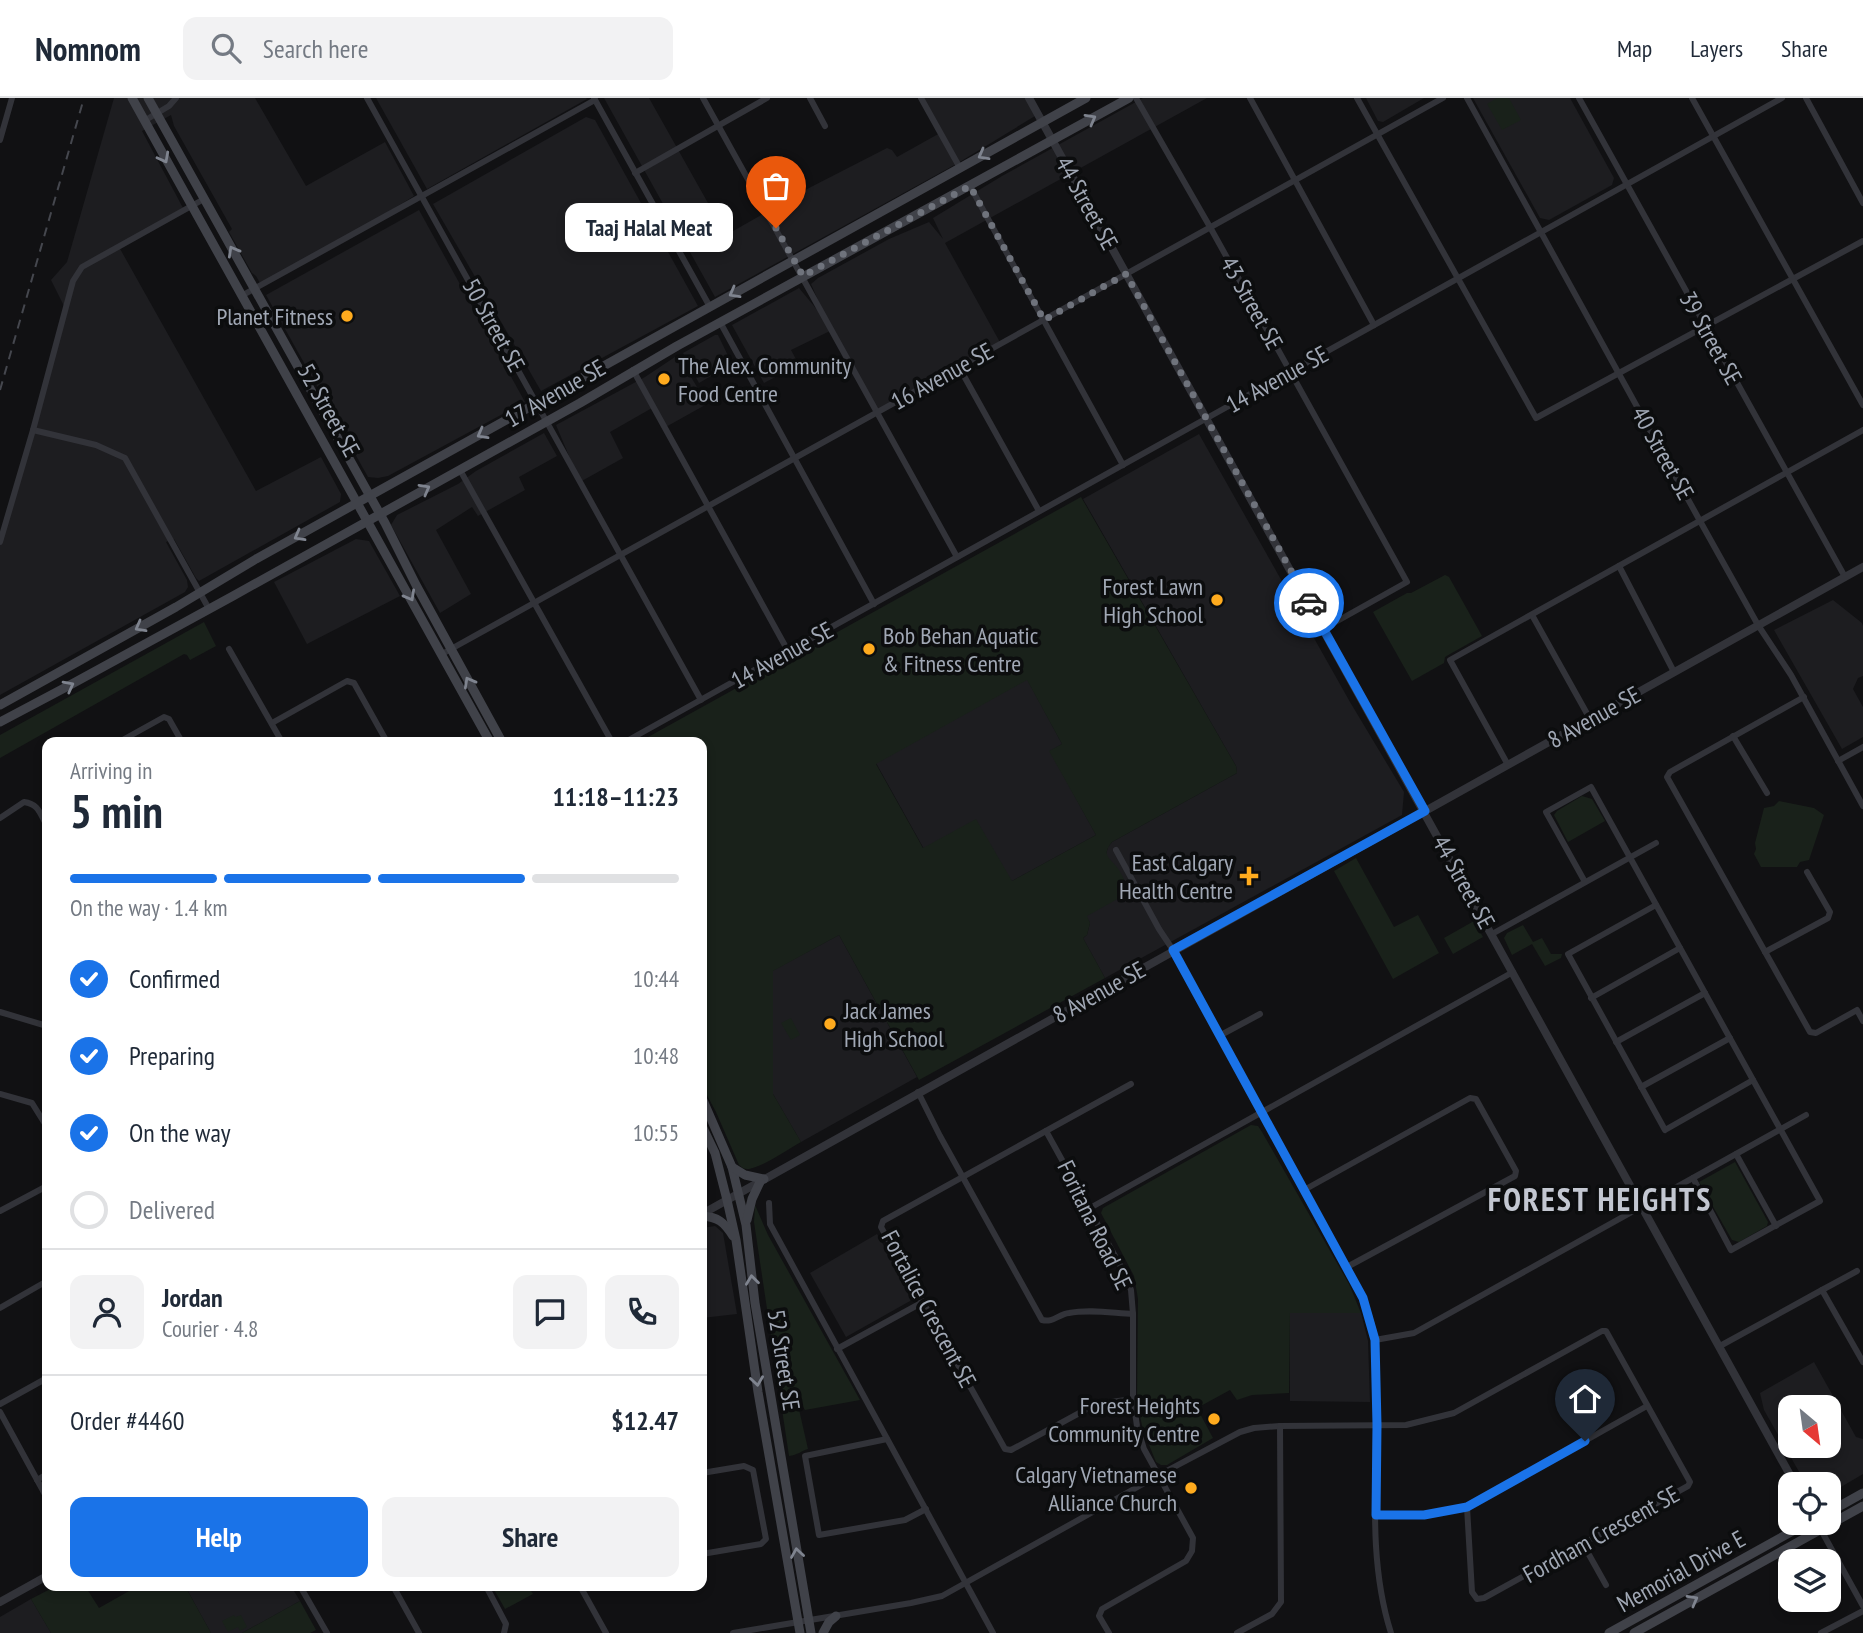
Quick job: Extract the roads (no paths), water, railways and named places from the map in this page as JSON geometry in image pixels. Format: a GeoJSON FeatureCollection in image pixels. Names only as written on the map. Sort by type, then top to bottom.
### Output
{"type":"FeatureCollection","features":[{"type":"Feature","properties":{"kind":"main road","name":"52 Street SE"},"geometry":{"type":"LineString","coordinates":[[132,98],[487,737]]}},
{"type":"Feature","properties":{"kind":"main road","name":"52 Street SE"},"geometry":{"type":"LineString","coordinates":[[148,98],[380,514],[499,737]]}},
{"type":"Feature","properties":{"kind":"main road","name":"17 Avenue SE"},"geometry":{"type":"LineString","coordinates":[[0,705],[256,559],[1086,98]]}},
{"type":"Feature","properties":{"kind":"main road","name":"17 Avenue SE"},"geometry":{"type":"LineString","coordinates":[[0,722],[209,609],[547,421],[633,370],[1129,98]]}},
{"type":"Feature","properties":{"kind":"main road","name":"52 Street SE"},"geometry":{"type":"LineString","coordinates":[[707,1110],[732,1167],[746,1225],[755,1303],[803,1621],[800,1633]]}},
{"type":"Feature","properties":{"kind":"main road","name":"52 Street SE"},"geometry":{"type":"LineString","coordinates":[[707,1136],[715,1153],[736,1240],[758,1392],[803,1621],[811,1633]]}},
{"type":"Feature","properties":{"kind":"main road"},"geometry":{"type":"LineString","coordinates":[[732,1167],[745,1175],[762,1180],[752,1199],[746,1225]]}},
{"type":"Feature","properties":{"kind":"main road"},"geometry":{"type":"LineString","coordinates":[[707,1216],[719,1219],[736,1240]]}},
{"type":"Feature","properties":{"kind":"main road"},"geometry":{"type":"LineString","coordinates":[[1841,1503],[1863,1493]]}},
{"type":"Feature","properties":{"kind":"main road","name":"Memorial Drive E"},"geometry":{"type":"LineString","coordinates":[[1841,1516],[1863,1506]]}},
{"type":"Feature","properties":{"kind":"main road","name":"Memorial Drive E"},"geometry":{"type":"LineString","coordinates":[[1609,1633],[1786,1535]]}},
{"type":"Feature","properties":{"kind":"main road","name":"Memorial Drive E"},"geometry":{"type":"LineString","coordinates":[[1633,1633],[1802,1535]]}},
{"type":"Feature","properties":{"kind":"main road"},"geometry":{"type":"LineString","coordinates":[[822,1633],[836,1616]]}},
{"type":"Feature","properties":{"kind":"street"},"geometry":{"type":"LineString","coordinates":[[0,141],[12,98]]}},
{"type":"Feature","properties":{"kind":"street"},"geometry":{"type":"LineString","coordinates":[[144,121],[169,106],[176,98]]}},
{"type":"Feature","properties":{"kind":"street","name":"50 Street SE"},"geometry":{"type":"LineString","coordinates":[[367,98],[701,700]]}},
{"type":"Feature","properties":{"kind":"street"},"geometry":{"type":"LineString","coordinates":[[704,98],[957,557]]}},
{"type":"Feature","properties":{"kind":"street"},"geometry":{"type":"LineString","coordinates":[[635,173],[768,98]]}},
{"type":"Feature","properties":{"kind":"street"},"geometry":{"type":"LineString","coordinates":[[810,98],[825,126]]}},
{"type":"Feature","properties":{"kind":"street"},"geometry":{"type":"LineString","coordinates":[[921,98],[960,168]]}},
{"type":"Feature","properties":{"kind":"street","name":"44 Street SE"},"geometry":{"type":"LineString","coordinates":[[1029,98],[1789,1472]]}},
{"type":"Feature","properties":{"kind":"street","name":"43 Street SE"},"geometry":{"type":"LineString","coordinates":[[1136,98],[1407,582],[1322,629]]}},
{"type":"Feature","properties":{"kind":"street"},"geometry":{"type":"LineString","coordinates":[[1250,98],[1374,325]]}},
{"type":"Feature","properties":{"kind":"street"},"geometry":{"type":"LineString","coordinates":[[1357,98],[1536,418],[1863,241]]}},
{"type":"Feature","properties":{"kind":"street","name":"16 Avenue SE"},"geometry":{"type":"LineString","coordinates":[[442,654],[1443,98]]}},
{"type":"Feature","properties":{"kind":"street","name":"40 Street SE"},"geometry":{"type":"LineString","coordinates":[[1467,98],[1758,625],[1804,697],[1863,806]]}},
{"type":"Feature","properties":{"kind":"street","name":"39 Street SE"},"geometry":{"type":"LineString","coordinates":[[1578,98],[1845,577]]}},
{"type":"Feature","properties":{"kind":"street"},"geometry":{"type":"LineString","coordinates":[[1692,98],[1863,405]]}},
{"type":"Feature","properties":{"kind":"street","name":"14 Avenue SE"},"geometry":{"type":"LineString","coordinates":[[634,737],[1782,98]]}},
{"type":"Feature","properties":{"kind":"street"},"geometry":{"type":"LineString","coordinates":[[1806,98],[1863,204]]}},
{"type":"Feature","properties":{"kind":"street"},"geometry":{"type":"LineString","coordinates":[[243,295],[594,99],[710,307]]}},
{"type":"Feature","properties":{"kind":"street"},"geometry":{"type":"LineString","coordinates":[[970,186],[1123,465]]}},
{"type":"Feature","properties":{"kind":"street"},"geometry":{"type":"LineString","coordinates":[[0,542],[73,281],[82,267],[204,199]]}},
{"type":"Feature","properties":{"kind":"street"},"geometry":{"type":"LineString","coordinates":[[720,322],[874,604]]}},
{"type":"Feature","properties":{"kind":"street"},"geometry":{"type":"LineString","coordinates":[[959,367],[1039,511]]}},
{"type":"Feature","properties":{"kind":"street"},"geometry":{"type":"LineString","coordinates":[[633,370],[788,652]]}},
{"type":"Feature","properties":{"kind":"street"},"geometry":{"type":"LineString","coordinates":[[33,430],[96,445],[125,458],[209,609]]}},
{"type":"Feature","properties":{"kind":"street"},"geometry":{"type":"LineString","coordinates":[[1508,765],[1450,660],[1863,430]]}},
{"type":"Feature","properties":{"kind":"street"},"geometry":{"type":"LineString","coordinates":[[460,470],[609,737]]}},
{"type":"Feature","properties":{"kind":"street"},"geometry":{"type":"LineString","coordinates":[[1619,566],[1674,672]]}},
{"type":"Feature","properties":{"kind":"street","name":"8 Avenue SE"},"geometry":{"type":"LineString","coordinates":[[707,1212],[1863,566]]}},
{"type":"Feature","properties":{"kind":"street"},"geometry":{"type":"LineString","coordinates":[[1532,615],[1590,719]]}},
{"type":"Feature","properties":{"kind":"street"},"geometry":{"type":"LineString","coordinates":[[229,649],[279,737]]}},
{"type":"Feature","properties":{"kind":"street"},"geometry":{"type":"LineString","coordinates":[[272,723],[347,681],[354,683],[384,737]]}},
{"type":"Feature","properties":{"kind":"street"},"geometry":{"type":"LineString","coordinates":[[1804,697],[1670,772],[1667,777],[1810,1032],[1816,1033],[1860,1008],[1863,1021]]}},
{"type":"Feature","properties":{"kind":"street"},"geometry":{"type":"LineString","coordinates":[[128,737],[164,717],[169,719],[179,737]]}},
{"type":"Feature","properties":{"kind":"street"},"geometry":{"type":"LineString","coordinates":[[1733,736],[1767,793]]}},
{"type":"Feature","properties":{"kind":"street"},"geometry":{"type":"LineString","coordinates":[[1838,761],[1863,747]]}},
{"type":"Feature","properties":{"kind":"street"},"geometry":{"type":"LineString","coordinates":[[1585,883],[1546,812],[1591,787],[1820,1201],[1731,1250],[1693,1178]]}},
{"type":"Feature","properties":{"kind":"street"},"geometry":{"type":"LineString","coordinates":[[0,818],[24,802],[36,806],[42,817]]}},
{"type":"Feature","properties":{"kind":"street"},"geometry":{"type":"LineString","coordinates":[[1492,934],[1656,843]]}},
{"type":"Feature","properties":{"kind":"street"},"geometry":{"type":"LineString","coordinates":[[1116,850],[1363,1298],[1375,1340],[1378,1583],[1391,1633]]}},
{"type":"Feature","properties":{"kind":"street"},"geometry":{"type":"LineString","coordinates":[[1766,952],[1828,918],[1830,912],[1807,872]]}},
{"type":"Feature","properties":{"kind":"street"},"geometry":{"type":"LineString","coordinates":[[1656,905],[1568,954],[1591,998],[1665,1130],[1753,1080]]}},
{"type":"Feature","properties":{"kind":"street"},"geometry":{"type":"LineString","coordinates":[[1591,998],[1680,948]]}},
{"type":"Feature","properties":{"kind":"street"},"geometry":{"type":"LineString","coordinates":[[1090,1208],[1513,972]]}},
{"type":"Feature","properties":{"kind":"street"},"geometry":{"type":"LineString","coordinates":[[1616,1042],[1705,993]]}},
{"type":"Feature","properties":{"kind":"street"},"geometry":{"type":"LineString","coordinates":[[0,1012],[42,1025]]}},
{"type":"Feature","properties":{"kind":"street"},"geometry":{"type":"LineString","coordinates":[[1219,1036],[1260,1014]]}},
{"type":"Feature","properties":{"kind":"street"},"geometry":{"type":"LineString","coordinates":[[1641,1087],[1730,1038]]}},
{"type":"Feature","properties":{"kind":"street","name":"Fortalice Crescent SE"},"geometry":{"type":"LineString","coordinates":[[1131,1084],[883,1221],[881,1227],[1005,1448],[1011,1450],[1096,1404],[1133,1399]]}},
{"type":"Feature","properties":{"kind":"street"},"geometry":{"type":"LineString","coordinates":[[918,1092],[1042,1320],[1049,1322],[1066,1313],[1084,1311],[1133,1314]]}},
{"type":"Feature","properties":{"kind":"street"},"geometry":{"type":"LineString","coordinates":[[0,1094],[32,1103],[42,1119]]}},
{"type":"Feature","properties":{"kind":"street"},"geometry":{"type":"LineString","coordinates":[[1304,1190],[1470,1098],[1476,1099],[1516,1171],[1515,1176],[1347,1267]]}},
{"type":"Feature","properties":{"kind":"street"},"geometry":{"type":"LineString","coordinates":[[1375,1340],[1414,1333],[1806,1115]]}},
{"type":"Feature","properties":{"kind":"street","name":"Foritana Road SE"},"geometry":{"type":"LineString","coordinates":[[1046,1131],[1125,1274],[1133,1314],[1133,1399],[1137,1426],[1144,1449],[1193,1538],[1192,1551],[1186,1561],[1102,1609],[1099,1616],[1109,1633]]}},
{"type":"Feature","properties":{"kind":"street"},"geometry":{"type":"LineString","coordinates":[[1736,1154],[1776,1226]]}},
{"type":"Feature","properties":{"kind":"street"},"geometry":{"type":"LineString","coordinates":[[0,1211],[42,1189]]}},
{"type":"Feature","properties":{"kind":"street"},"geometry":{"type":"LineString","coordinates":[[769,1203],[770,1224],[993,1633]]}},
{"type":"Feature","properties":{"kind":"street"},"geometry":{"type":"LineString","coordinates":[[1720,1346],[1857,1271]]}},
{"type":"Feature","properties":{"kind":"street"},"geometry":{"type":"LineString","coordinates":[[0,1308],[42,1284]]}},
{"type":"Feature","properties":{"kind":"street"},"geometry":{"type":"LineString","coordinates":[[1822,1290],[1863,1362]]}},
{"type":"Feature","properties":{"kind":"street"},"geometry":{"type":"LineString","coordinates":[[837,1349],[923,1301]]}},
{"type":"Feature","properties":{"kind":"street","name":"Fordham Crescent SE"},"geometry":{"type":"LineString","coordinates":[[1377,1425],[1406,1424],[1454,1413],[1606,1331],[1690,1482],[1688,1486],[1583,1544],[1484,1598],[1477,1599],[1472,1592],[1467,1507]]}},
{"type":"Feature","properties":{"kind":"street"},"geometry":{"type":"LineString","coordinates":[[0,1404],[42,1381]]}},
{"type":"Feature","properties":{"kind":"street"},"geometry":{"type":"LineString","coordinates":[[1376,1515],[1424,1515],[1467,1507],[1647,1406]]}},
{"type":"Feature","properties":{"kind":"street"},"geometry":{"type":"LineString","coordinates":[[0,1412],[42,1489]]}},
{"type":"Feature","properties":{"kind":"street"},"geometry":{"type":"LineString","coordinates":[[733,1633],[942,1596],[1240,1432],[1280,1426],[1377,1425]]}},
{"type":"Feature","properties":{"kind":"street"},"geometry":{"type":"LineString","coordinates":[[1237,1633],[1272,1614],[1281,1602],[1280,1426]]}},
{"type":"Feature","properties":{"kind":"street"},"geometry":{"type":"LineString","coordinates":[[887,1439],[805,1456],[818,1535],[905,1520],[926,1509]]}},
{"type":"Feature","properties":{"kind":"street"},"geometry":{"type":"LineString","coordinates":[[707,1471],[744,1466],[753,1470],[766,1539],[761,1544],[707,1553]]}},
{"type":"Feature","properties":{"kind":"street"},"geometry":{"type":"LineString","coordinates":[[37,1480],[42,1477]]}},
{"type":"Feature","properties":{"kind":"street"},"geometry":{"type":"LineString","coordinates":[[1821,1633],[1863,1609],[1823,1535]]}},
{"type":"Feature","properties":{"kind":"street"},"geometry":{"type":"LineString","coordinates":[[1583,1544],[1606,1585]]}},
{"type":"Feature","properties":{"kind":"street"},"geometry":{"type":"LineString","coordinates":[[0,1602],[42,1579]]}},
{"type":"Feature","properties":{"kind":"street"},"geometry":{"type":"LineString","coordinates":[[303,1591],[327,1633]]}},
{"type":"Feature","properties":{"kind":"street"},"geometry":{"type":"LineString","coordinates":[[396,1591],[419,1633]]}},
{"type":"Feature","properties":{"kind":"street"},"geometry":{"type":"LineString","coordinates":[[489,1591],[506,1625],[504,1633]]}},
{"type":"Feature","properties":{"kind":"street"},"geometry":{"type":"LineString","coordinates":[[585,1591],[606,1633]]}},
{"type":"Feature","properties":{"kind":"railway"},"geometry":{"type":"LineString","coordinates":[[0,390],[84,98]]}},
{"type":"Feature","properties":{"kind":"place","name":"Taaj Halal Meat"},"geometry":{"type":"Point","coordinates":[776,228]}},
{"type":"Feature","properties":{"kind":"place","name":"Planet Fitness"},"geometry":{"type":"Point","coordinates":[347,316]}},
{"type":"Feature","properties":{"kind":"place","name":"The Alex. Community Food Centre"},"geometry":{"type":"Point","coordinates":[664,379]}},
{"type":"Feature","properties":{"kind":"place","name":"Forest Lawn High School"},"geometry":{"type":"Point","coordinates":[1217,600]}},
{"type":"Feature","properties":{"kind":"place","name":"Bob Behan Aquatic & Fitness Centre"},"geometry":{"type":"Point","coordinates":[869,649]}},
{"type":"Feature","properties":{"kind":"place","name":"East Calgary Health Centre"},"geometry":{"type":"Point","coordinates":[1249,876]}},
{"type":"Feature","properties":{"kind":"place","name":"Jack James High School"},"geometry":{"type":"Point","coordinates":[830,1024]}},
{"type":"Feature","properties":{"kind":"place","name":"Forest Heights Community Centre"},"geometry":{"type":"Point","coordinates":[1214,1419]}},
{"type":"Feature","properties":{"kind":"place","name":"Calgary Vietnamese Alliance Church"},"geometry":{"type":"Point","coordinates":[1191,1488]}},
{"type":"Feature","properties":{"kind":"district","name":"FOREST HEIGHTS"},"geometry":{"type":"Point","coordinates":[1600,1199]}}]}
